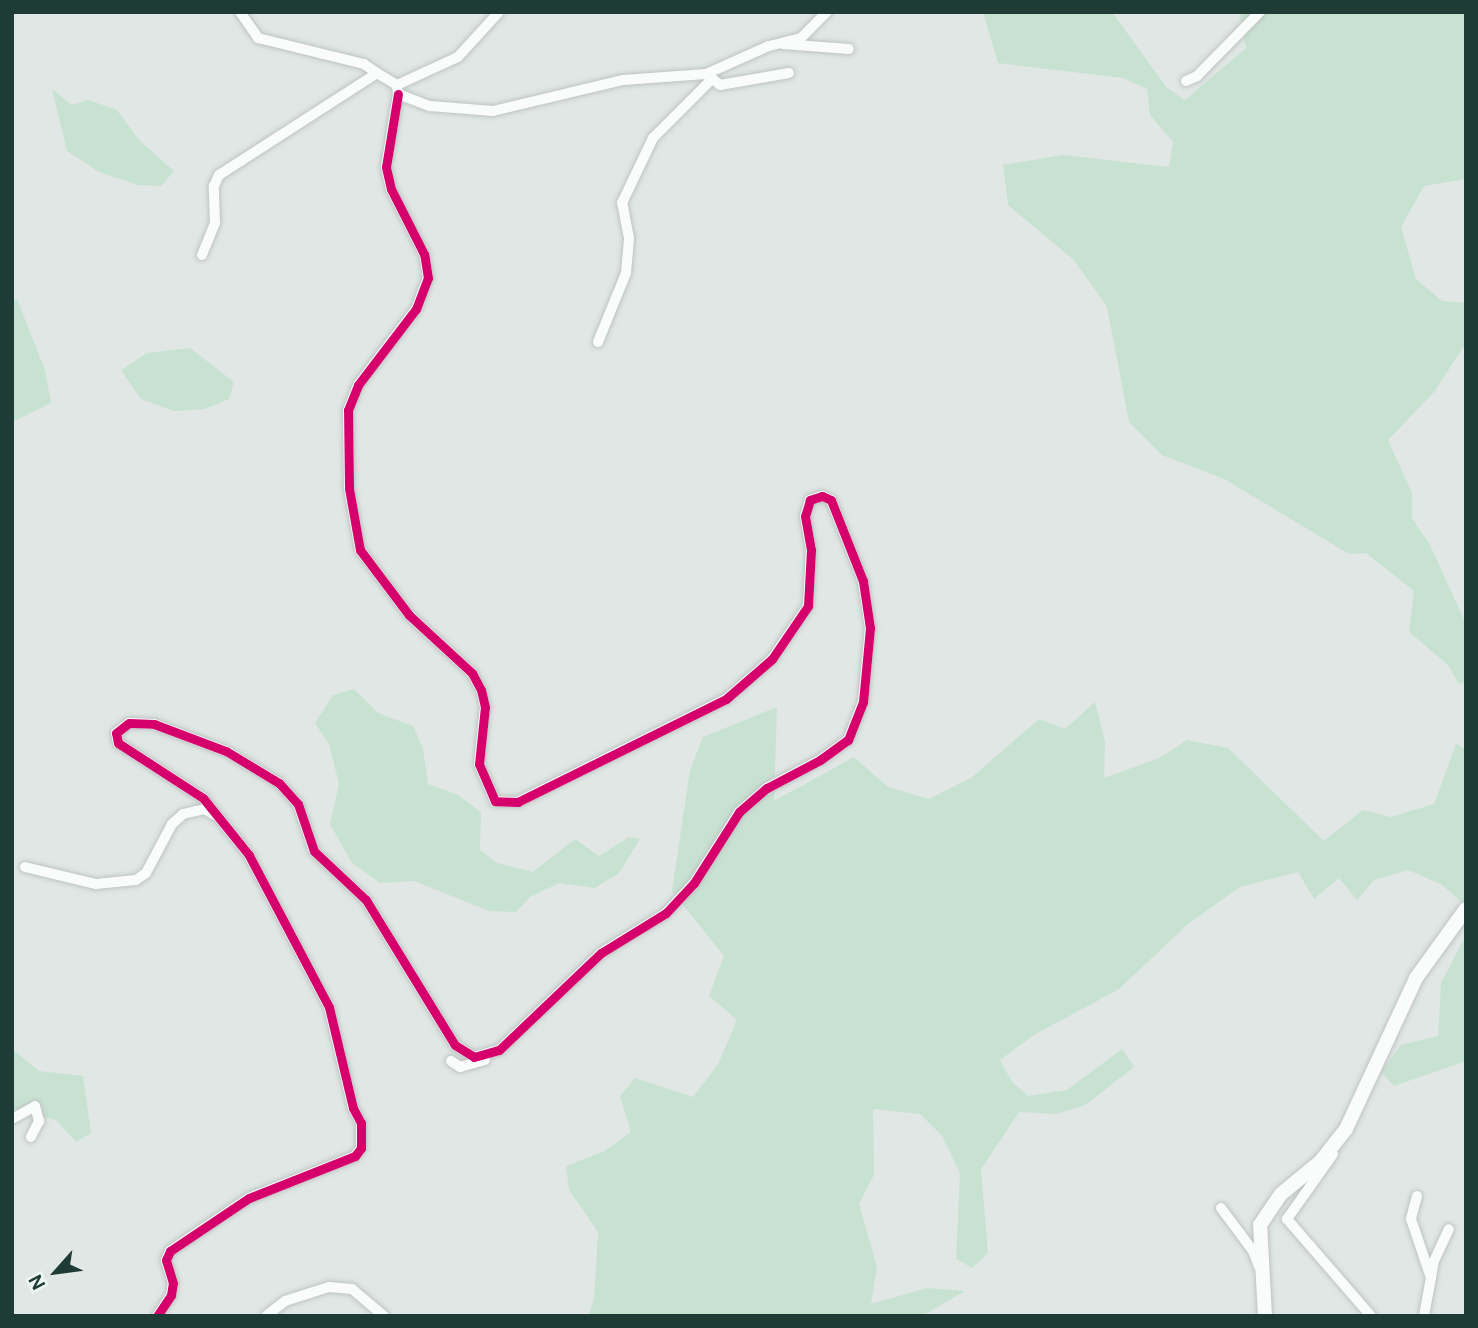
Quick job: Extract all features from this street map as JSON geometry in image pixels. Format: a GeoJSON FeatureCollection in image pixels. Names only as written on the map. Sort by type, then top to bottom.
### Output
{"type":"FeatureCollection","features":[{"type":"Feature","properties":{"kind":"main road"},"geometry":{"type":"LineString","coordinates":[[1265,1316],[1260,1225],[1268,1210],[1320,1162],[1346,1129],[1416,978],[1466,909]]}},
{"type":"Feature","properties":{"kind":"street"},"geometry":{"type":"LineString","coordinates":[[240,12],[258,38],[364,64],[397,90],[430,106],[494,111],[623,80],[709,76],[779,44],[801,38],[827,12]]}},
{"type":"Feature","properties":{"kind":"street"},"geometry":{"type":"LineString","coordinates":[[397,90],[458,57],[499,12]]}},
{"type":"Feature","properties":{"kind":"street"},"geometry":{"type":"LineString","coordinates":[[1186,81],[1197,76],[1260,12]]}},
{"type":"Feature","properties":{"kind":"street"},"geometry":{"type":"LineString","coordinates":[[779,44],[849,48]]}},
{"type":"Feature","properties":{"kind":"street"},"geometry":{"type":"LineString","coordinates":[[709,76],[720,85],[789,73]]}},
{"type":"Feature","properties":{"kind":"street"},"geometry":{"type":"LineString","coordinates":[[202,255],[215,223],[214,186],[219,175],[377,74]]}},
{"type":"Feature","properties":{"kind":"street"},"geometry":{"type":"LineString","coordinates":[[598,342],[626,273],[629,238],[622,203],[653,138],[709,76]]}},
{"type":"Feature","properties":{"kind":"street"},"geometry":{"type":"LineString","coordinates":[[397,90],[386,167],[390,189],[424,254],[428,278],[416,309],[358,385],[348,410],[349,488],[360,550],[409,615],[472,673],[481,690],[485,707],[480,764],[495,802],[518,802],[726,699],[772,659],[808,606],[811,550],[805,516],[810,500],[822,496],[831,500],[863,581],[870,628],[863,702],[848,740],[820,760],[767,788],[739,812],[694,883],[666,913],[601,953],[499,1050],[460,1067],[451,1061]]}},
{"type":"Feature","properties":{"kind":"street"},"geometry":{"type":"LineString","coordinates":[[157,1316],[171,1295],[173,1283],[166,1261],[170,1251],[249,1198],[335,1168],[361,1148],[361,1123],[353,1108],[329,1007],[249,855],[203,798],[118,743],[116,733],[129,723],[154,724],[226,751],[279,783],[298,804],[314,851],[366,901],[385,925],[455,1045],[474,1057],[499,1050]]}},
{"type":"Feature","properties":{"kind":"street"},"geometry":{"type":"LineString","coordinates":[[25,867],[96,884],[136,880],[146,873],[172,824],[183,814],[204,809],[219,817]]}},
{"type":"Feature","properties":{"kind":"street"},"geometry":{"type":"LineString","coordinates":[[12,1119],[35,1106],[38,1121],[31,1137]]}},
{"type":"Feature","properties":{"kind":"street"},"geometry":{"type":"LineString","coordinates":[[1346,1129],[1324,1171],[1287,1219],[1371,1316]]}},
{"type":"Feature","properties":{"kind":"street"},"geometry":{"type":"LineString","coordinates":[[1417,1195],[1411,1219],[1432,1282]]}},
{"type":"Feature","properties":{"kind":"street"},"geometry":{"type":"LineString","coordinates":[[1221,1208],[1253,1251],[1262,1274]]}},
{"type":"Feature","properties":{"kind":"street"},"geometry":{"type":"LineString","coordinates":[[1424,1316],[1434,1261],[1449,1229]]}},
{"type":"Feature","properties":{"kind":"street"},"geometry":{"type":"LineString","coordinates":[[266,1316],[285,1301],[328,1287],[352,1289],[384,1316]]}},
{"type":"Feature","properties":{"kind":"green space"},"geometry":{"type":"Polygon","coordinates":[[[983,12],[1112,12],[1166,87],[1185,100],[1246,48],[1239,12],[1466,12],[1466,179],[1424,186],[1401,227],[1416,279],[1442,301],[1466,303],[1466,343],[1434,392],[1388,440],[1412,493],[1412,518],[1430,545],[1466,624],[1466,682],[1459,684],[1448,665],[1409,632],[1414,591],[1366,553],[1349,554],[1224,479],[1162,455],[1129,422],[1107,307],[1074,260],[1008,205],[1003,165],[1063,155],[1169,167],[1173,142],[1150,115],[1147,89],[1123,78],[998,63],[983,12]]]}},
{"type":"Feature","properties":{"kind":"green space"},"geometry":{"type":"Polygon","coordinates":[[[52,89],[72,105],[88,100],[117,110],[140,141],[174,171],[161,186],[138,185],[99,172],[67,151],[52,89]]]}},
{"type":"Feature","properties":{"kind":"green space"},"geometry":{"type":"Polygon","coordinates":[[[17,299],[45,370],[51,403],[12,422],[12,302],[17,299]]]}},
{"type":"Feature","properties":{"kind":"green space"},"geometry":{"type":"Polygon","coordinates":[[[190,348],[234,382],[229,399],[205,409],[174,411],[141,399],[121,370],[147,353],[190,348]]]}},
{"type":"Feature","properties":{"kind":"green space"},"geometry":{"type":"Polygon","coordinates":[[[354,689],[378,713],[413,726],[423,748],[428,784],[458,795],[481,812],[480,850],[497,863],[533,872],[575,839],[599,856],[629,837],[640,839],[619,873],[595,888],[559,883],[530,897],[516,912],[489,911],[414,881],[380,883],[352,863],[330,824],[339,784],[329,744],[315,723],[333,695],[354,689]]]}},
{"type":"Feature","properties":{"kind":"green space"},"geometry":{"type":"Polygon","coordinates":[[[1095,702],[1105,741],[1104,778],[1159,758],[1187,740],[1228,748],[1324,841],[1363,810],[1391,817],[1434,804],[1456,744],[1466,749],[1466,906],[1441,884],[1408,870],[1374,880],[1357,900],[1339,878],[1314,899],[1298,872],[1240,887],[1188,924],[1119,989],[1034,1035],[1000,1060],[1012,1082],[1028,1096],[1067,1090],[1122,1049],[1134,1067],[1085,1105],[1056,1114],[1019,1112],[981,1169],[988,1253],[972,1268],[956,1259],[960,1173],[942,1136],[920,1114],[873,1109],[874,1175],[859,1204],[877,1267],[871,1304],[927,1288],[965,1291],[922,1316],[588,1316],[594,1299],[598,1232],[569,1190],[566,1166],[605,1151],[631,1132],[620,1096],[635,1078],[693,1097],[718,1064],[737,1020],[709,996],[724,956],[672,891],[690,770],[703,737],[777,707],[774,801],[854,757],[888,787],[929,799],[971,778],[1039,719],[1065,729],[1095,702]]]}},
{"type":"Feature","properties":{"kind":"green space"},"geometry":{"type":"Polygon","coordinates":[[[1466,935],[1466,1061],[1394,1086],[1381,1072],[1401,1045],[1438,1036],[1441,983],[1466,935]]]}},
{"type":"Feature","properties":{"kind":"green space"},"geometry":{"type":"Polygon","coordinates":[[[12,1049],[39,1071],[83,1076],[91,1133],[76,1142],[56,1120],[12,1109],[12,1049]]]}},
{"type":"Feature","properties":{"kind":"cycle path"},"geometry":{"type":"LineString","coordinates":[[157,1316],[171,1295],[173,1283],[166,1260],[170,1251],[249,1198],[355,1156],[361,1148],[361,1123],[353,1108],[329,1007],[249,855],[203,798],[118,743],[116,733],[129,723],[154,724],[226,751],[279,783],[298,804],[314,851],[366,900],[455,1045],[474,1057],[499,1050],[601,953],[666,913],[694,883],[739,812],[767,788],[820,760],[848,740],[863,702],[870,628],[863,581],[831,500],[822,496],[810,500],[805,516],[811,550],[808,606],[772,659],[726,699],[518,802],[495,801],[479,764],[485,707],[481,690],[472,673],[409,615],[360,550],[349,488],[348,410],[358,385],[416,309],[428,278],[424,254],[391,189],[386,167],[398,94]]}}]}
